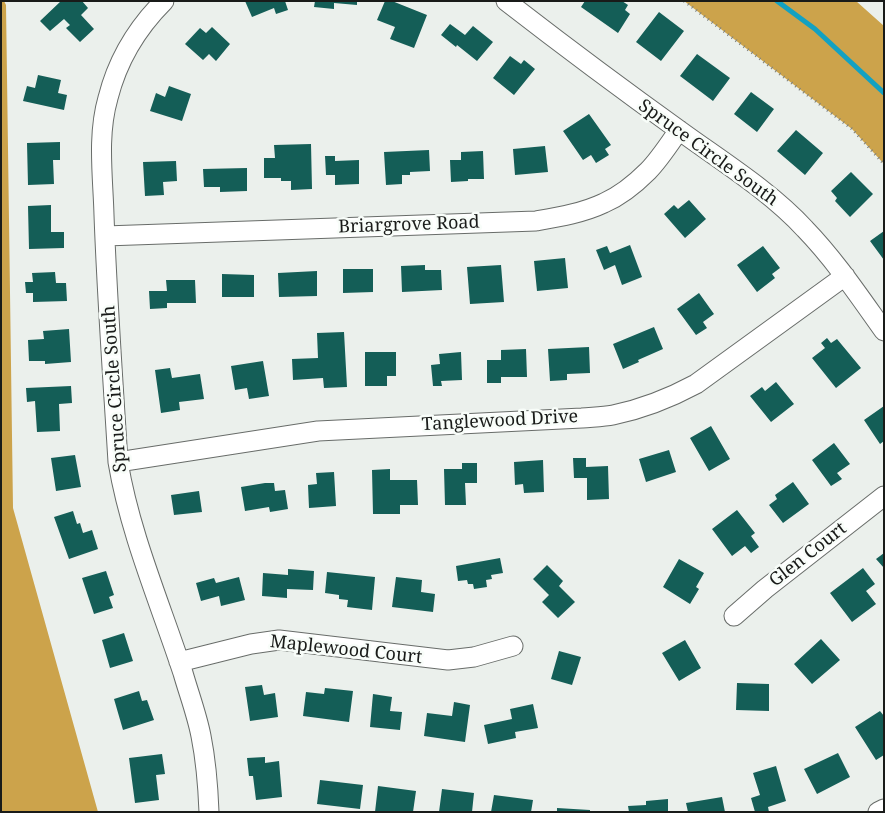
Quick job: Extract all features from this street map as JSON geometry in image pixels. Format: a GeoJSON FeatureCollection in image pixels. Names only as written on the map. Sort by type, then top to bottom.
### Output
{"type":"FeatureCollection","features":[{"type":"Feature","properties":{"kind":"street","name":"Spruce Circle South"},"geometry":{"type":"LineString","coordinates":[[506,1],[587,64],[751,182],[783,208],[805,228],[825,251],[884,331]]}},
{"type":"Feature","properties":{"kind":"street","name":"Spruce Circle South"},"geometry":{"type":"LineString","coordinates":[[154,5],[121,63],[108,99],[102,135],[105,236],[118,462],[131,521],[179,662],[201,735],[209,812]]}},
{"type":"Feature","properties":{"kind":"street","name":"Briargrove Road"},"geometry":{"type":"LineString","coordinates":[[105,236],[536,221],[583,211],[604,203],[623,192],[649,170],[679,130]]}},
{"type":"Feature","properties":{"kind":"street","name":"Tanglewood Drive"},"geometry":{"type":"LineString","coordinates":[[118,462],[318,431],[582,418],[612,415],[649,406],[696,384],[845,276]]}},
{"type":"Feature","properties":{"kind":"street","name":"Glen Court"},"geometry":{"type":"LineString","coordinates":[[734,616],[765,589],[884,496]]}},
{"type":"Feature","properties":{"kind":"street","name":"Maplewood Court"},"geometry":{"type":"LineString","coordinates":[[179,662],[251,644],[278,640],[448,660],[474,657],[513,646]]}},
{"type":"Feature","properties":{"kind":"street"},"geometry":{"type":"LineString","coordinates":[[878,812],[884,808]]}},
{"type":"Feature","properties":{"kind":"path"},"geometry":{"type":"LineString","coordinates":[[684,1],[852,129],[884,164]]}},
{"type":"Feature","properties":{"kind":"shaded area"},"geometry":{"type":"Polygon","coordinates":[[[1,1],[4,1],[6,5],[13,508],[98,812],[1,812],[1,1]]]}},
{"type":"Feature","properties":{"kind":"shaded area"},"geometry":{"type":"Polygon","coordinates":[[[684,1],[856,1],[884,26],[884,164],[852,129],[684,1]]]}},
{"type":"Feature","properties":{"kind":"building"},"geometry":{"type":"Polygon","coordinates":[[[61,1],[82,1],[88,8],[81,15],[94,29],[80,42],[66,28],[70,25],[64,19],[50,31],[40,21],[61,1]]]}},
{"type":"Feature","properties":{"kind":"building"},"geometry":{"type":"Polygon","coordinates":[[[245,1],[285,1],[288,10],[276,14],[274,8],[252,17],[245,1]]]}},
{"type":"Feature","properties":{"kind":"building"},"geometry":{"type":"Polygon","coordinates":[[[315,1],[357,1],[357,5],[334,3],[334,9],[314,7],[315,1]]]}},
{"type":"Feature","properties":{"kind":"building"},"geometry":{"type":"Polygon","coordinates":[[[385,1],[392,1],[427,15],[414,48],[390,39],[395,27],[377,20],[385,1]]]}},
{"type":"Feature","properties":{"kind":"building"},"geometry":{"type":"Polygon","coordinates":[[[585,1],[622,1],[628,5],[625,10],[630,14],[618,33],[581,7],[585,1]]]}},
{"type":"Feature","properties":{"kind":"building"},"geometry":{"type":"Polygon","coordinates":[[[659,12],[684,31],[661,61],[636,42],[659,12]]]}},
{"type":"Feature","properties":{"kind":"building"},"geometry":{"type":"Polygon","coordinates":[[[450,24],[465,35],[473,26],[493,42],[477,61],[441,35],[450,24]]]}},
{"type":"Feature","properties":{"kind":"building"},"geometry":{"type":"Polygon","coordinates":[[[212,27],[230,44],[216,61],[209,54],[203,60],[185,44],[200,28],[206,33],[212,27]]]}},
{"type":"Feature","properties":{"kind":"building"},"geometry":{"type":"Polygon","coordinates":[[[697,54],[730,78],[713,101],[680,76],[697,54]]]}},
{"type":"Feature","properties":{"kind":"building"},"geometry":{"type":"Polygon","coordinates":[[[510,56],[521,64],[524,60],[535,69],[514,95],[493,78],[510,56]]]}},
{"type":"Feature","properties":{"kind":"building"},"geometry":{"type":"Polygon","coordinates":[[[38,75],[61,80],[58,93],[67,95],[64,110],[23,101],[27,86],[35,88],[38,75]]]}},
{"type":"Feature","properties":{"kind":"building"},"geometry":{"type":"Polygon","coordinates":[[[169,86],[191,94],[182,121],[150,111],[156,93],[165,97],[169,86]]]}},
{"type":"Feature","properties":{"kind":"building"},"geometry":{"type":"Polygon","coordinates":[[[751,92],[774,109],[757,132],[734,114],[751,92]]]}},
{"type":"Feature","properties":{"kind":"building"},"geometry":{"type":"Polygon","coordinates":[[[589,114],[611,145],[605,149],[609,155],[596,163],[591,155],[583,160],[563,131],[589,114]]]}},
{"type":"Feature","properties":{"kind":"building"},"geometry":{"type":"Polygon","coordinates":[[[796,130],[823,153],[805,175],[777,151],[796,130]]]}},
{"type":"Feature","properties":{"kind":"building"},"geometry":{"type":"Polygon","coordinates":[[[60,142],[60,160],[53,160],[54,184],[28,185],[27,143],[60,142]]]}},
{"type":"Feature","properties":{"kind":"building"},"geometry":{"type":"Polygon","coordinates":[[[311,144],[312,189],[291,190],[291,181],[281,181],[281,178],[264,178],[264,158],[275,158],[274,145],[311,144]]]}},
{"type":"Feature","properties":{"kind":"building"},"geometry":{"type":"Polygon","coordinates":[[[545,146],[548,172],[515,175],[513,149],[545,146]]]}},
{"type":"Feature","properties":{"kind":"building"},"geometry":{"type":"Polygon","coordinates":[[[429,150],[430,171],[410,172],[410,175],[402,175],[402,184],[386,185],[384,152],[429,150]]]}},
{"type":"Feature","properties":{"kind":"building"},"geometry":{"type":"Polygon","coordinates":[[[483,151],[484,179],[451,182],[450,160],[461,160],[461,152],[483,151]]]}},
{"type":"Feature","properties":{"kind":"building"},"geometry":{"type":"Polygon","coordinates":[[[325,156],[335,156],[335,161],[359,160],[359,184],[335,185],[335,175],[326,175],[325,156]]]}},
{"type":"Feature","properties":{"kind":"building"},"geometry":{"type":"Polygon","coordinates":[[[176,161],[177,181],[163,182],[164,195],[145,196],[143,162],[176,161]]]}},
{"type":"Feature","properties":{"kind":"building"},"geometry":{"type":"Polygon","coordinates":[[[247,168],[247,191],[220,192],[220,187],[204,187],[203,169],[247,168]]]}},
{"type":"Feature","properties":{"kind":"building"},"geometry":{"type":"Polygon","coordinates":[[[851,172],[873,194],[850,217],[835,201],[837,198],[831,191],[851,172]]]}},
{"type":"Feature","properties":{"kind":"building"},"geometry":{"type":"Polygon","coordinates":[[[689,200],[706,219],[685,238],[664,214],[674,205],[678,209],[689,200]]]}},
{"type":"Feature","properties":{"kind":"building"},"geometry":{"type":"Polygon","coordinates":[[[51,205],[51,232],[64,232],[64,248],[29,249],[28,206],[51,205]]]}},
{"type":"Feature","properties":{"kind":"building"},"geometry":{"type":"Polygon","coordinates":[[[884,231],[884,260],[870,241],[884,231]]]}},
{"type":"Feature","properties":{"kind":"building"},"geometry":{"type":"Polygon","coordinates":[[[630,245],[642,277],[622,285],[615,265],[604,270],[596,250],[607,246],[610,253],[630,245]]]}},
{"type":"Feature","properties":{"kind":"building"},"geometry":{"type":"Polygon","coordinates":[[[763,246],[780,268],[772,274],[775,278],[757,292],[737,265],[763,246]]]}},
{"type":"Feature","properties":{"kind":"building"},"geometry":{"type":"Polygon","coordinates":[[[565,258],[568,288],[537,291],[534,261],[565,258]]]}},
{"type":"Feature","properties":{"kind":"building"},"geometry":{"type":"Polygon","coordinates":[[[425,265],[425,270],[441,270],[442,290],[402,292],[401,266],[425,265]]]}},
{"type":"Feature","properties":{"kind":"building"},"geometry":{"type":"Polygon","coordinates":[[[501,265],[504,302],[470,304],[467,267],[501,265]]]}},
{"type":"Feature","properties":{"kind":"building"},"geometry":{"type":"Polygon","coordinates":[[[343,269],[373,269],[373,292],[343,293],[343,269]]]}},
{"type":"Feature","properties":{"kind":"building"},"geometry":{"type":"Polygon","coordinates":[[[317,271],[317,296],[279,297],[278,273],[317,271]]]}},
{"type":"Feature","properties":{"kind":"building"},"geometry":{"type":"Polygon","coordinates":[[[55,272],[56,283],[66,283],[67,301],[33,302],[33,293],[26,293],[25,282],[33,282],[32,273],[55,272]]]}},
{"type":"Feature","properties":{"kind":"building"},"geometry":{"type":"Polygon","coordinates":[[[222,274],[254,275],[254,297],[222,297],[222,274]]]}},
{"type":"Feature","properties":{"kind":"building"},"geometry":{"type":"Polygon","coordinates":[[[166,280],[195,280],[196,303],[167,303],[167,308],[150,309],[149,291],[167,291],[166,280]]]}},
{"type":"Feature","properties":{"kind":"building"},"geometry":{"type":"Polygon","coordinates":[[[699,293],[714,314],[703,322],[707,328],[696,335],[677,309],[699,293]]]}},
{"type":"Feature","properties":{"kind":"building"},"geometry":{"type":"Polygon","coordinates":[[[654,327],[663,349],[623,369],[613,344],[654,327]]]}},
{"type":"Feature","properties":{"kind":"building"},"geometry":{"type":"Polygon","coordinates":[[[69,329],[71,362],[45,364],[45,361],[29,361],[28,340],[44,339],[43,331],[69,329]]]}},
{"type":"Feature","properties":{"kind":"building"},"geometry":{"type":"Polygon","coordinates":[[[344,332],[347,387],[324,388],[323,378],[293,380],[292,359],[318,358],[317,333],[344,332]]]}},
{"type":"Feature","properties":{"kind":"building"},"geometry":{"type":"Polygon","coordinates":[[[827,338],[831,343],[837,339],[861,368],[836,388],[812,358],[825,348],[821,343],[827,338]]]}},
{"type":"Feature","properties":{"kind":"building"},"geometry":{"type":"Polygon","coordinates":[[[589,347],[590,373],[567,374],[567,380],[550,381],[548,349],[589,347]]]}},
{"type":"Feature","properties":{"kind":"building"},"geometry":{"type":"Polygon","coordinates":[[[526,349],[527,377],[501,377],[501,383],[487,383],[487,360],[501,360],[501,350],[526,349]]]}},
{"type":"Feature","properties":{"kind":"building"},"geometry":{"type":"Polygon","coordinates":[[[365,352],[396,352],[396,376],[387,376],[387,386],[365,386],[365,352]]]}},
{"type":"Feature","properties":{"kind":"building"},"geometry":{"type":"Polygon","coordinates":[[[461,352],[462,380],[441,381],[442,386],[433,386],[431,365],[440,364],[439,354],[461,352]]]}},
{"type":"Feature","properties":{"kind":"building"},"geometry":{"type":"Polygon","coordinates":[[[263,361],[269,396],[249,399],[247,388],[235,390],[231,366],[263,361]]]}},
{"type":"Feature","properties":{"kind":"building"},"geometry":{"type":"Polygon","coordinates":[[[170,368],[172,378],[200,374],[204,399],[179,402],[180,410],[161,413],[155,370],[170,368]]]}},
{"type":"Feature","properties":{"kind":"building"},"geometry":{"type":"Polygon","coordinates":[[[776,382],[794,404],[771,422],[750,396],[762,387],[765,391],[776,382]]]}},
{"type":"Feature","properties":{"kind":"building"},"geometry":{"type":"Polygon","coordinates":[[[71,386],[72,403],[59,404],[60,431],[37,432],[35,401],[27,402],[26,388],[71,386]]]}},
{"type":"Feature","properties":{"kind":"building"},"geometry":{"type":"Polygon","coordinates":[[[884,406],[884,441],[880,444],[864,420],[884,406]]]}},
{"type":"Feature","properties":{"kind":"building"},"geometry":{"type":"Polygon","coordinates":[[[711,426],[730,459],[709,471],[690,438],[711,426]]]}},
{"type":"Feature","properties":{"kind":"building"},"geometry":{"type":"Polygon","coordinates":[[[834,443],[850,464],[837,473],[842,479],[831,486],[812,460],[834,443]]]}},
{"type":"Feature","properties":{"kind":"building"},"geometry":{"type":"Polygon","coordinates":[[[669,450],[676,472],[646,482],[639,459],[669,450]]]}},
{"type":"Feature","properties":{"kind":"building"},"geometry":{"type":"Polygon","coordinates":[[[75,455],[81,487],[56,491],[51,458],[75,455]]]}},
{"type":"Feature","properties":{"kind":"building"},"geometry":{"type":"Polygon","coordinates":[[[573,458],[586,458],[586,467],[608,466],[609,499],[587,500],[587,478],[574,478],[573,458]]]}},
{"type":"Feature","properties":{"kind":"building"},"geometry":{"type":"Polygon","coordinates":[[[543,460],[544,492],[524,493],[523,484],[515,485],[514,462],[543,460]]]}},
{"type":"Feature","properties":{"kind":"building"},"geometry":{"type":"Polygon","coordinates":[[[462,463],[477,463],[477,483],[465,483],[466,505],[445,505],[444,469],[462,469],[462,463]]]}},
{"type":"Feature","properties":{"kind":"building"},"geometry":{"type":"Polygon","coordinates":[[[390,469],[390,480],[417,480],[418,505],[400,505],[400,514],[373,514],[372,470],[390,469]]]}},
{"type":"Feature","properties":{"kind":"building"},"geometry":{"type":"Polygon","coordinates":[[[334,472],[336,506],[309,508],[308,485],[317,484],[316,473],[334,472]]]}},
{"type":"Feature","properties":{"kind":"building"},"geometry":{"type":"Polygon","coordinates":[[[793,482],[809,504],[783,523],[769,505],[777,499],[775,495],[793,482]]]}},
{"type":"Feature","properties":{"kind":"building"},"geometry":{"type":"Polygon","coordinates":[[[274,483],[275,491],[285,490],[288,509],[270,512],[269,507],[245,511],[241,487],[274,483]]]}},
{"type":"Feature","properties":{"kind":"building"},"geometry":{"type":"Polygon","coordinates":[[[199,491],[202,512],[174,515],[171,495],[199,491]]]}},
{"type":"Feature","properties":{"kind":"building"},"geometry":{"type":"Polygon","coordinates":[[[737,510],[755,533],[751,536],[759,547],[751,553],[745,546],[732,556],[712,529],[737,510]]]}},
{"type":"Feature","properties":{"kind":"building"},"geometry":{"type":"Polygon","coordinates":[[[73,511],[77,524],[80,523],[83,533],[92,530],[98,549],[69,559],[54,517],[73,511]]]}},
{"type":"Feature","properties":{"kind":"building"},"geometry":{"type":"Polygon","coordinates":[[[884,553],[884,568],[876,559],[884,553]]]}},
{"type":"Feature","properties":{"kind":"building"},"geometry":{"type":"Polygon","coordinates":[[[500,558],[503,573],[491,575],[492,579],[486,580],[487,587],[474,589],[473,584],[468,584],[467,580],[458,581],[456,566],[500,558]]]}},
{"type":"Feature","properties":{"kind":"building"},"geometry":{"type":"Polygon","coordinates":[[[679,559],[704,573],[696,587],[699,589],[690,604],[663,587],[679,559]]]}},
{"type":"Feature","properties":{"kind":"building"},"geometry":{"type":"Polygon","coordinates":[[[547,565],[563,581],[559,586],[575,602],[558,618],[542,602],[549,595],[533,579],[547,565]]]}},
{"type":"Feature","properties":{"kind":"building"},"geometry":{"type":"Polygon","coordinates":[[[863,568],[875,584],[866,591],[876,604],[852,622],[830,593],[863,568]]]}},
{"type":"Feature","properties":{"kind":"building"},"geometry":{"type":"Polygon","coordinates":[[[288,569],[314,571],[313,590],[287,589],[287,598],[262,596],[263,573],[288,575],[288,569]]]}},
{"type":"Feature","properties":{"kind":"building"},"geometry":{"type":"Polygon","coordinates":[[[106,571],[114,595],[109,597],[113,608],[94,614],[82,578],[106,571]]]}},
{"type":"Feature","properties":{"kind":"building"},"geometry":{"type":"Polygon","coordinates":[[[327,572],[375,577],[372,610],[347,607],[348,600],[339,599],[339,595],[325,593],[327,572]]]}},
{"type":"Feature","properties":{"kind":"building"},"geometry":{"type":"Polygon","coordinates":[[[239,577],[245,600],[221,606],[219,596],[201,601],[196,583],[214,578],[216,583],[239,577]]]}},
{"type":"Feature","properties":{"kind":"building"},"geometry":{"type":"Polygon","coordinates":[[[396,577],[422,580],[421,592],[435,594],[433,612],[392,607],[396,577]]]}},
{"type":"Feature","properties":{"kind":"building"},"geometry":{"type":"Polygon","coordinates":[[[124,633],[133,661],[110,668],[102,640],[124,633]]]}},
{"type":"Feature","properties":{"kind":"building"},"geometry":{"type":"Polygon","coordinates":[[[821,639],[840,660],[812,684],[794,664],[821,639]]]}},
{"type":"Feature","properties":{"kind":"building"},"geometry":{"type":"Polygon","coordinates":[[[685,640],[701,668],[679,681],[662,653],[685,640]]]}},
{"type":"Feature","properties":{"kind":"building"},"geometry":{"type":"Polygon","coordinates":[[[559,651],[581,657],[572,685],[551,679],[559,651]]]}},
{"type":"Feature","properties":{"kind":"building"},"geometry":{"type":"Polygon","coordinates":[[[737,683],[769,684],[769,711],[736,710],[737,683]]]}},
{"type":"Feature","properties":{"kind":"building"},"geometry":{"type":"Polygon","coordinates":[[[262,685],[264,695],[275,693],[278,717],[250,721],[245,687],[262,685]]]}},
{"type":"Feature","properties":{"kind":"building"},"geometry":{"type":"Polygon","coordinates":[[[325,688],[353,691],[349,722],[303,716],[306,692],[324,694],[325,688]]]}},
{"type":"Feature","properties":{"kind":"building"},"geometry":{"type":"Polygon","coordinates":[[[139,691],[142,701],[147,700],[154,720],[123,730],[114,699],[139,691]]]}},
{"type":"Feature","properties":{"kind":"building"},"geometry":{"type":"Polygon","coordinates":[[[373,694],[392,697],[390,711],[402,712],[400,730],[370,727],[373,694]]]}},
{"type":"Feature","properties":{"kind":"building"},"geometry":{"type":"Polygon","coordinates":[[[454,702],[470,705],[465,742],[424,736],[427,713],[452,716],[454,702]]]}},
{"type":"Feature","properties":{"kind":"building"},"geometry":{"type":"Polygon","coordinates":[[[533,704],[538,728],[515,732],[516,738],[488,744],[484,725],[512,719],[510,709],[533,704]]]}},
{"type":"Feature","properties":{"kind":"building"},"geometry":{"type":"Polygon","coordinates":[[[880,711],[884,716],[884,755],[876,760],[855,727],[880,711]]]}},
{"type":"Feature","properties":{"kind":"building"},"geometry":{"type":"Polygon","coordinates":[[[838,753],[850,777],[817,794],[804,769],[838,753]]]}},
{"type":"Feature","properties":{"kind":"building"},"geometry":{"type":"Polygon","coordinates":[[[162,754],[165,774],[156,775],[159,800],[135,803],[129,758],[162,754]]]}},
{"type":"Feature","properties":{"kind":"building"},"geometry":{"type":"Polygon","coordinates":[[[265,757],[265,763],[279,761],[282,797],[256,800],[253,776],[249,776],[247,758],[265,757]]]}},
{"type":"Feature","properties":{"kind":"building"},"geometry":{"type":"Polygon","coordinates":[[[776,766],[786,801],[768,807],[769,812],[755,812],[751,798],[760,795],[753,773],[776,766]]]}},
{"type":"Feature","properties":{"kind":"building"},"geometry":{"type":"Polygon","coordinates":[[[320,780],[363,785],[360,809],[317,804],[320,780]]]}},
{"type":"Feature","properties":{"kind":"building"},"geometry":{"type":"Polygon","coordinates":[[[378,786],[416,791],[413,812],[375,812],[378,786]]]}},
{"type":"Feature","properties":{"kind":"building"},"geometry":{"type":"Polygon","coordinates":[[[442,789],[474,793],[472,812],[439,812],[442,789]]]}},
{"type":"Feature","properties":{"kind":"building"},"geometry":{"type":"Polygon","coordinates":[[[494,795],[533,800],[531,812],[491,812],[494,795]]]}},
{"type":"Feature","properties":{"kind":"building"},"geometry":{"type":"Polygon","coordinates":[[[722,797],[725,812],[688,812],[686,803],[722,797]]]}},
{"type":"Feature","properties":{"kind":"building"},"geometry":{"type":"Polygon","coordinates":[[[668,799],[668,812],[629,812],[628,806],[646,805],[646,801],[668,799]]]}},
{"type":"Feature","properties":{"kind":"building"},"geometry":{"type":"Polygon","coordinates":[[[557,808],[590,810],[590,812],[557,812],[557,808]]]}},
{"type":"Feature","properties":{"kind":"waterway"},"geometry":{"type":"LineString","coordinates":[[777,1],[815,29],[884,93]]}}]}
